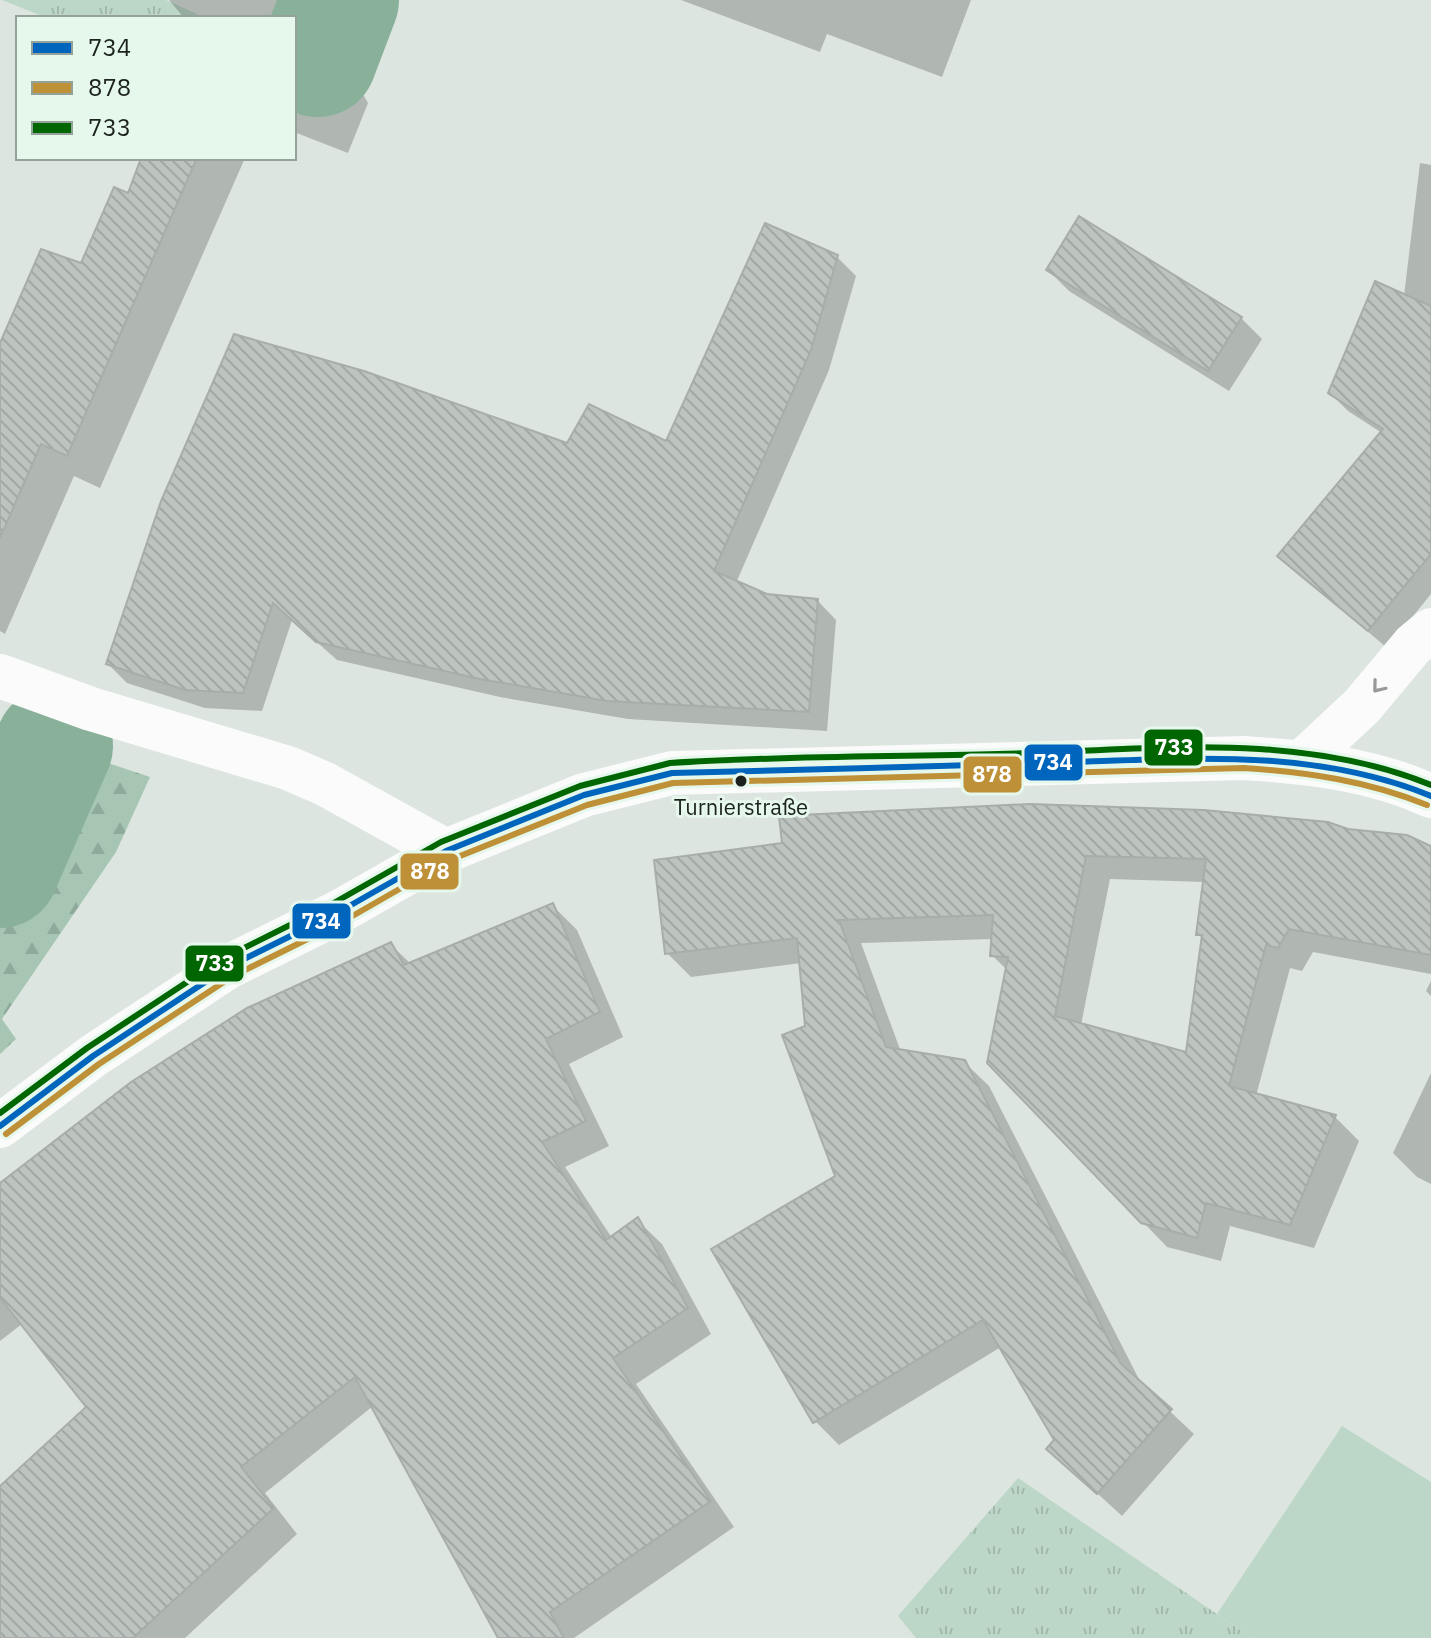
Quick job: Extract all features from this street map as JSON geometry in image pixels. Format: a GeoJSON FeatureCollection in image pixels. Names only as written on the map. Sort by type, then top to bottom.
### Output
{"type":"FeatureCollection","features":[{"type":"Feature","properties":{"kind":"street"},"geometry":{"type":"LineString","coordinates":[[1302,762],[1362,706],[1413,645],[1431,630]]}},
{"type":"Feature","properties":{"kind":"street"},"geometry":{"type":"LineString","coordinates":[[18,684],[288,768],[325,784],[446,851]]}},
{"type":"Feature","properties":{"kind":"street"},"geometry":{"type":"LineString","coordinates":[[0,1126],[93,1056],[228,967],[337,913],[446,851],[584,795],[672,773],[1244,758],[1302,762],[1394,781],[1431,796]]}},
{"type":"Feature","properties":{"kind":"green space"},"geometry":{"type":"Polygon","coordinates":[[[2,0],[166,0],[197,14],[196,16],[42,16],[2,0]]]}},
{"type":"Feature","properties":{"kind":"green space"},"geometry":{"type":"Polygon","coordinates":[[[324,0],[369,0],[341,67],[304,54],[324,0]]]}},
{"type":"Feature","properties":{"kind":"green space"},"geometry":{"type":"Polygon","coordinates":[[[69,750],[150,777],[116,852],[2,1019],[16,1039],[0,1054],[0,910],[37,833],[69,750]]]}},
{"type":"Feature","properties":{"kind":"green space"},"geometry":{"type":"Polygon","coordinates":[[[1342,1426],[1431,1482],[1431,1638],[1252,1638],[1217,1614],[1342,1426]]]}},
{"type":"Feature","properties":{"kind":"green space"},"geometry":{"type":"Polygon","coordinates":[[[1018,1478],[1252,1638],[916,1638],[898,1616],[1018,1478]]]}},
{"type":"Feature","properties":{"kind":"building"},"geometry":{"type":"Polygon","coordinates":[[[140,160],[196,160],[67,456],[41,444],[0,538],[0,343],[41,249],[81,263],[114,187],[128,193],[140,160]]]}},
{"type":"Feature","properties":{"kind":"building"},"geometry":{"type":"Polygon","coordinates":[[[1079,216],[1242,317],[1208,371],[1046,270],[1079,216]]]}},
{"type":"Feature","properties":{"kind":"building"},"geometry":{"type":"Polygon","coordinates":[[[765,223],[838,255],[811,350],[714,571],[767,594],[818,599],[809,712],[607,701],[480,679],[316,642],[273,603],[243,693],[185,690],[106,664],[161,501],[234,334],[364,371],[567,443],[589,404],[666,441],[765,223]]]}},
{"type":"Feature","properties":{"kind":"building"},"geometry":{"type":"Polygon","coordinates":[[[1375,281],[1431,306],[1431,554],[1368,631],[1277,556],[1383,429],[1328,393],[1375,281]]]}},
{"type":"Feature","properties":{"kind":"building"},"geometry":{"type":"Polygon","coordinates":[[[1030,804],[1204,810],[1328,822],[1348,829],[1407,835],[1431,846],[1431,955],[1289,929],[1278,948],[1266,945],[1229,1086],[1336,1115],[1290,1225],[1206,1203],[1197,1238],[1141,1223],[987,1063],[1008,957],[990,956],[993,915],[839,920],[886,1047],[965,1060],[1121,1364],[1172,1409],[1097,1494],[1046,1449],[1054,1440],[983,1320],[813,1423],[711,1249],[835,1176],[782,1035],[805,1026],[797,938],[665,954],[654,860],[782,843],[779,816],[1030,804]],[[1086,856],[1055,1016],[1186,1052],[1202,935],[1196,935],[1206,859],[1086,856]]]}},
{"type":"Feature","properties":{"kind":"building"},"geometry":{"type":"Polygon","coordinates":[[[553,903],[600,1012],[546,1039],[586,1121],[542,1142],[606,1240],[638,1217],[688,1308],[613,1358],[711,1501],[550,1612],[564,1638],[498,1638],[355,1377],[241,1467],[274,1508],[133,1638],[0,1638],[0,1486],[86,1407],[0,1298],[0,1183],[131,1082],[247,1008],[391,942],[404,965],[553,903]]]}},
{"type":"Feature","properties":{"kind":"waterway"},"geometry":{"type":"LineString","coordinates":[[318,58],[340,0]]}},
{"type":"Feature","properties":{"kind":"waterway"},"geometry":{"type":"LineString","coordinates":[[0,869],[54,746]]}},
{"type":"Feature","properties":{"kind":"transit line","name":"733"},"geometry":{"type":"LineString","coordinates":[[0,1113],[87,1048],[222,959],[332,904],[441,842],[580,786],[670,763],[1217,747],[1326,756],[1379,767],[1431,785]]}},
{"type":"Feature","properties":{"kind":"transit line","name":"734"},"geometry":{"type":"LineString","coordinates":[[0,1126],[93,1056],[228,967],[337,913],[446,851],[584,795],[672,773],[1239,759],[1336,769],[1384,780],[1431,796]]}},
{"type":"Feature","properties":{"kind":"transit line","name":"878"},"geometry":{"type":"LineString","coordinates":[[6,1134],[99,1064],[233,976],[342,922],[450,860],[587,805],[673,783],[1244,768],[1337,779],[1427,805]]}},
{"type":"Feature","properties":{"kind":"place","name":"Turnierstraße"},"geometry":{"type":"Point","coordinates":[741,781]}}]}
